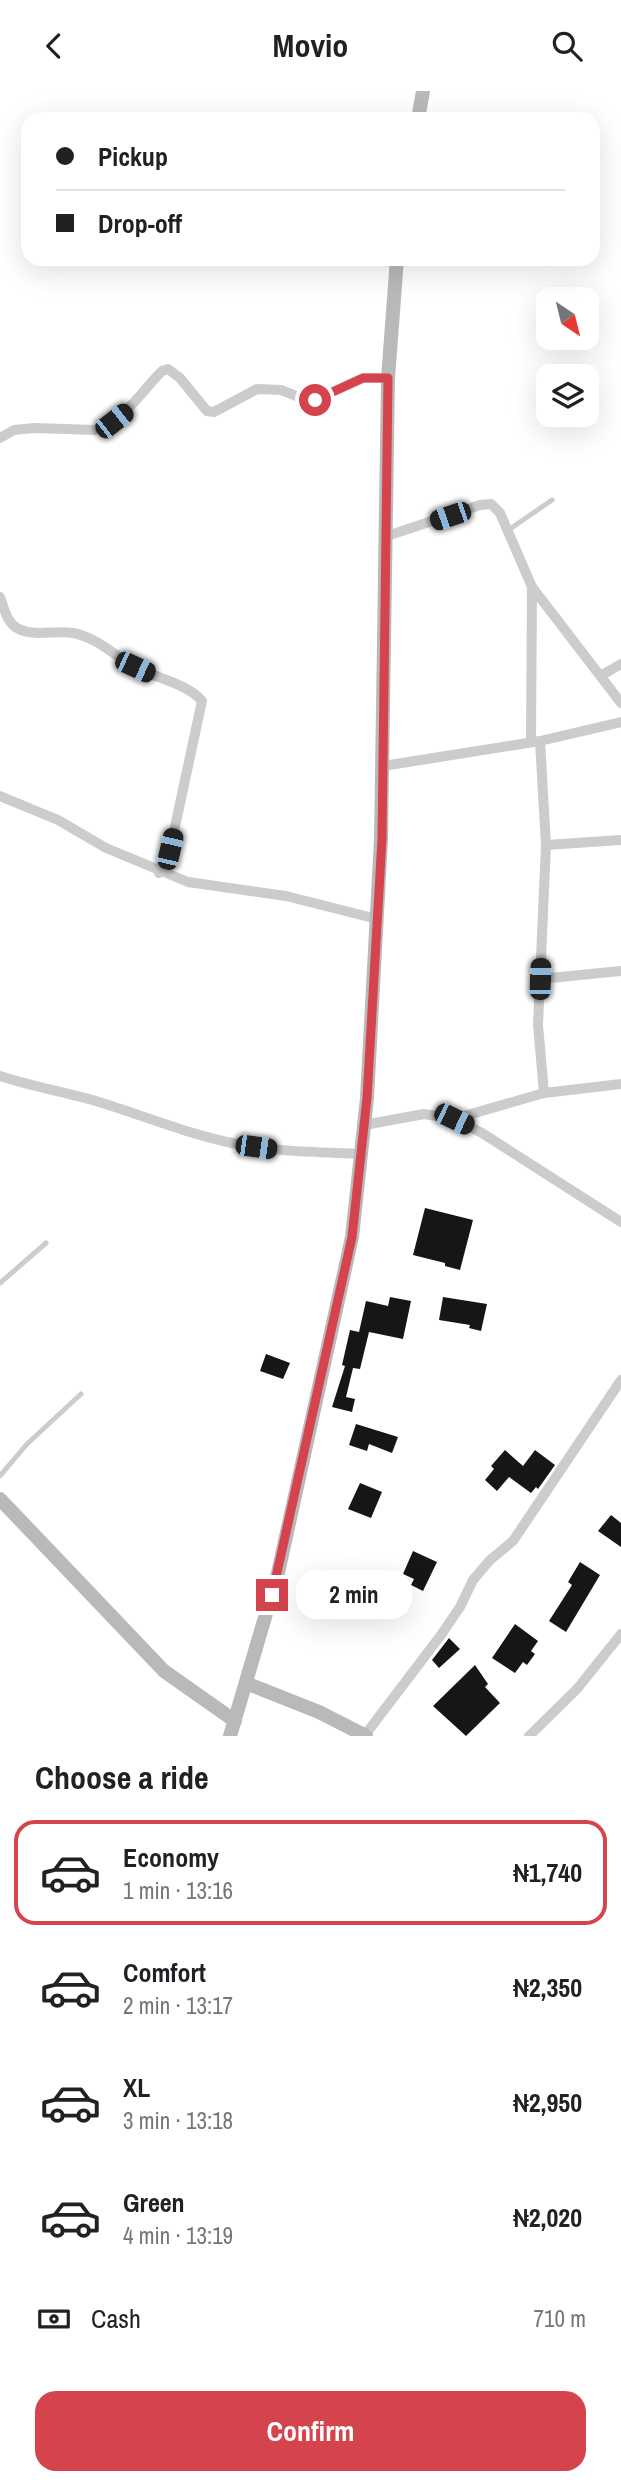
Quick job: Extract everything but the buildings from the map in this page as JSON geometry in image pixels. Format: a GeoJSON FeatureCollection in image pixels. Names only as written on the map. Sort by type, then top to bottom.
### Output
{"type":"FeatureCollection","features":[{"type":"Feature","properties":{"kind":"main road"},"geometry":{"type":"LineString","coordinates":[[419,112],[423,91]]}},
{"type":"Feature","properties":{"kind":"main road"},"geometry":{"type":"LineString","coordinates":[[230,1736],[278,1573],[352,1237],[364,1125],[377,919],[383,767],[388,378],[396,266]]}},
{"type":"Feature","properties":{"kind":"main road"},"geometry":{"type":"LineString","coordinates":[[0,1499],[164,1671],[235,1720]]}},
{"type":"Feature","properties":{"kind":"main road"},"geometry":{"type":"LineString","coordinates":[[246,1683],[319,1712],[365,1736]]}},
{"type":"Feature","properties":{"kind":"street"},"geometry":{"type":"LineString","coordinates":[[0,438],[14,430],[85,430],[104,427],[127,411],[162,371],[168,369],[180,377],[207,411],[214,412],[257,389],[281,390],[304,400],[315,400],[363,378],[388,378]]}},
{"type":"Feature","properties":{"kind":"street"},"geometry":{"type":"LineString","coordinates":[[387,536],[480,505],[491,504],[500,513],[532,587],[621,703]]}},
{"type":"Feature","properties":{"kind":"street"},"geometry":{"type":"LineString","coordinates":[[532,587],[536,740],[546,845],[538,1025],[544,1093]]}},
{"type":"Feature","properties":{"kind":"street"},"geometry":{"type":"LineString","coordinates":[[0,597],[5,613],[18,629],[30,632],[75,633],[135,667],[190,692],[202,701],[170,849],[159,873]]}},
{"type":"Feature","properties":{"kind":"street"},"geometry":{"type":"LineString","coordinates":[[602,675],[621,664]]}},
{"type":"Feature","properties":{"kind":"street"},"geometry":{"type":"LineString","coordinates":[[383,767],[621,722]]}},
{"type":"Feature","properties":{"kind":"street"},"geometry":{"type":"LineString","coordinates":[[0,796],[58,820],[106,848],[159,873],[188,883],[286,897],[377,919]]}},
{"type":"Feature","properties":{"kind":"street"},"geometry":{"type":"LineString","coordinates":[[546,845],[621,840]]}},
{"type":"Feature","properties":{"kind":"street"},"geometry":{"type":"LineString","coordinates":[[540,979],[621,971]]}},
{"type":"Feature","properties":{"kind":"street"},"geometry":{"type":"LineString","coordinates":[[0,1076],[36,1088],[80,1096],[205,1137],[239,1145],[361,1153]]}},
{"type":"Feature","properties":{"kind":"street"},"geometry":{"type":"LineString","coordinates":[[454,1119],[544,1093],[621,1084]]}},
{"type":"Feature","properties":{"kind":"street"},"geometry":{"type":"LineString","coordinates":[[364,1125],[424,1114],[454,1119],[482,1133],[621,1222]]}},
{"type":"Feature","properties":{"kind":"street"},"geometry":{"type":"LineString","coordinates":[[365,1736],[441,1635],[460,1607],[473,1580],[490,1560],[513,1541],[621,1380]]}},
{"type":"Feature","properties":{"kind":"street"},"geometry":{"type":"LineString","coordinates":[[529,1736],[577,1689],[621,1634]]}},
{"type":"Feature","properties":{"kind":"lane"},"geometry":{"type":"LineString","coordinates":[[507,531],[552,500]]}},
{"type":"Feature","properties":{"kind":"lane"},"geometry":{"type":"LineString","coordinates":[[0,1283],[46,1243]]}},
{"type":"Feature","properties":{"kind":"lane"},"geometry":{"type":"LineString","coordinates":[[0,1476],[27,1444],[81,1394]]}},
{"type":"Feature","properties":{"kind":"route"},"geometry":{"type":"LineString","coordinates":[[272,1595],[352,1237],[367,1098],[382,839],[388,378],[363,378],[334,394],[315,400]]}}]}
